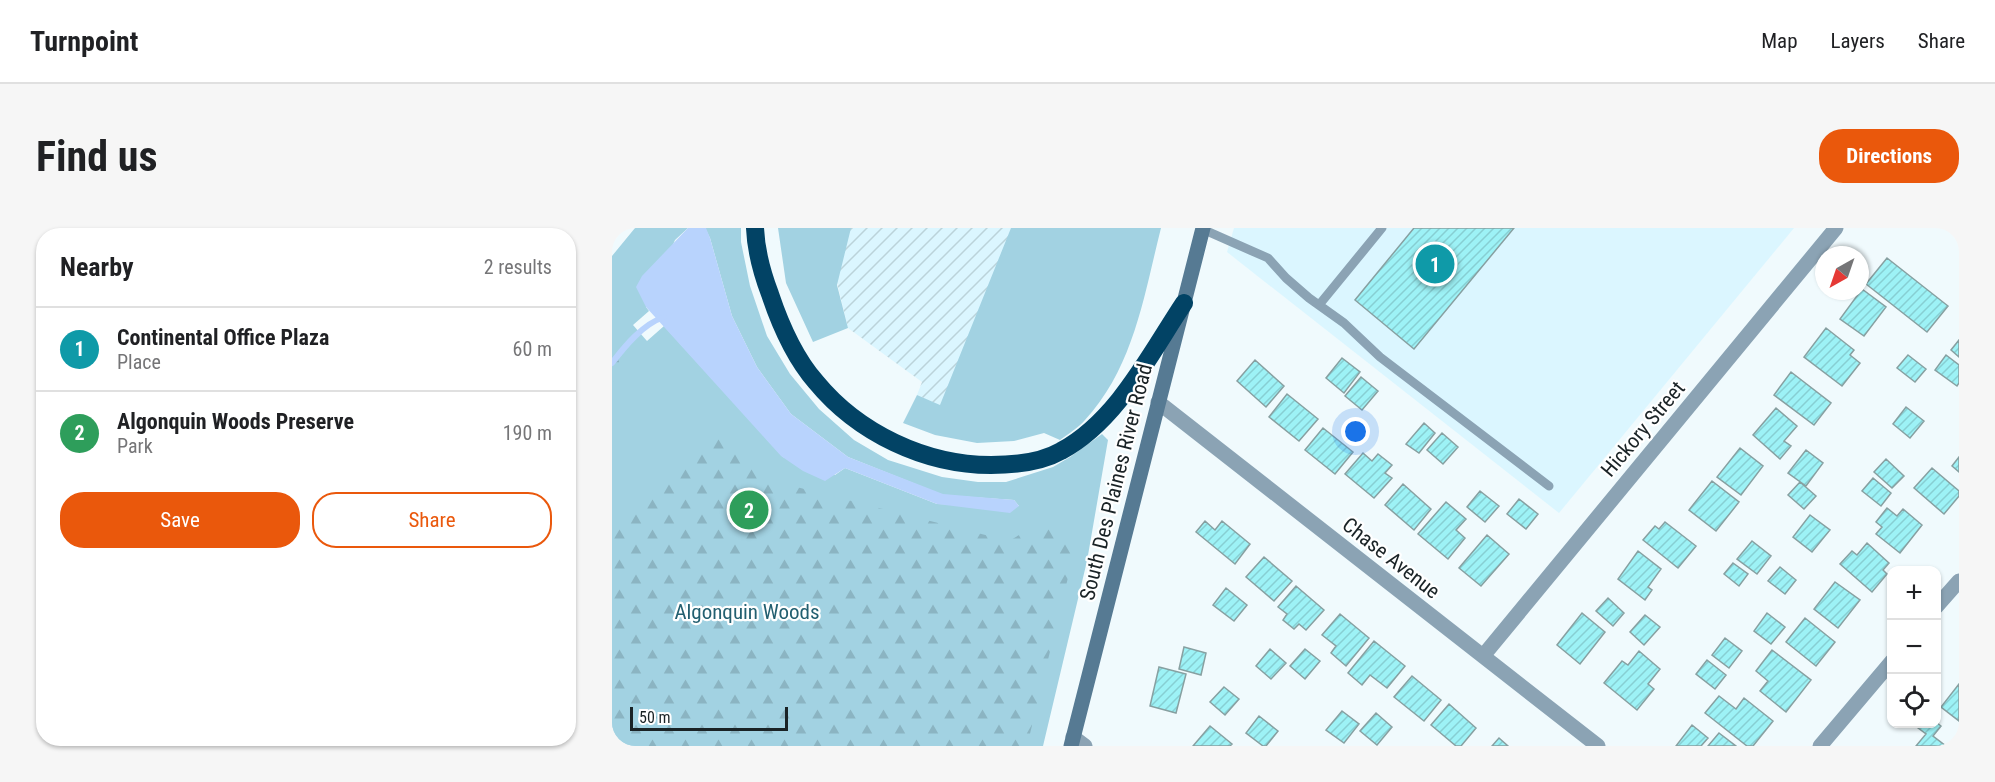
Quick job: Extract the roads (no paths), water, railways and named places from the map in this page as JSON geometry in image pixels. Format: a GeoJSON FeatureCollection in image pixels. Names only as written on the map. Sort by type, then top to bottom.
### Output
{"type":"FeatureCollection","features":[{"type":"Feature","properties":{"kind":"highway"},"geometry":{"type":"LineString","coordinates":[[755,228],[761,268],[776,313],[797,355],[815,382],[849,416],[890,441],[930,457],[969,465],[1034,462],[1060,452],[1086,435],[1117,403],[1184,303]]}},
{"type":"Feature","properties":{"kind":"main road","name":"South Des Plaines River Road"},"geometry":{"type":"LineString","coordinates":[[1076,743],[1158,402],[1203,229]]}},
{"type":"Feature","properties":{"kind":"street","name":"Hickory Street"},"geometry":{"type":"LineString","coordinates":[[1483,656],[1836,228]]}},
{"type":"Feature","properties":{"kind":"street","name":"Chase Avenue"},"geometry":{"type":"LineString","coordinates":[[1158,402],[1598,746]]}},
{"type":"Feature","properties":{"kind":"street"},"geometry":{"type":"LineString","coordinates":[[1941,602],[1959,581]]}},
{"type":"Feature","properties":{"kind":"street"},"geometry":{"type":"LineString","coordinates":[[1820,746],[1887,667]]}},
{"type":"Feature","properties":{"kind":"lane"},"geometry":{"type":"LineString","coordinates":[[1319,305],[1382,228]]}},
{"type":"Feature","properties":{"kind":"lane"},"geometry":{"type":"LineString","coordinates":[[1203,229],[1268,258],[1286,278],[1344,323],[1380,357],[1549,486]]}},
{"type":"Feature","properties":{"kind":"waterway"},"geometry":{"type":"LineString","coordinates":[[612,363],[642,330],[664,317]]}},
{"type":"Feature","properties":{"kind":"place","name":"Continental Office Plaza"},"geometry":{"type":"Point","coordinates":[1435,264]}},
{"type":"Feature","properties":{"kind":"place","name":"Algonquin Woods Preserve"},"geometry":{"type":"Point","coordinates":[749,510]}},
{"type":"Feature","properties":{"kind":"park label","name":"Algonquin Woods"},"geometry":{"type":"Point","coordinates":[747,612]}}]}
